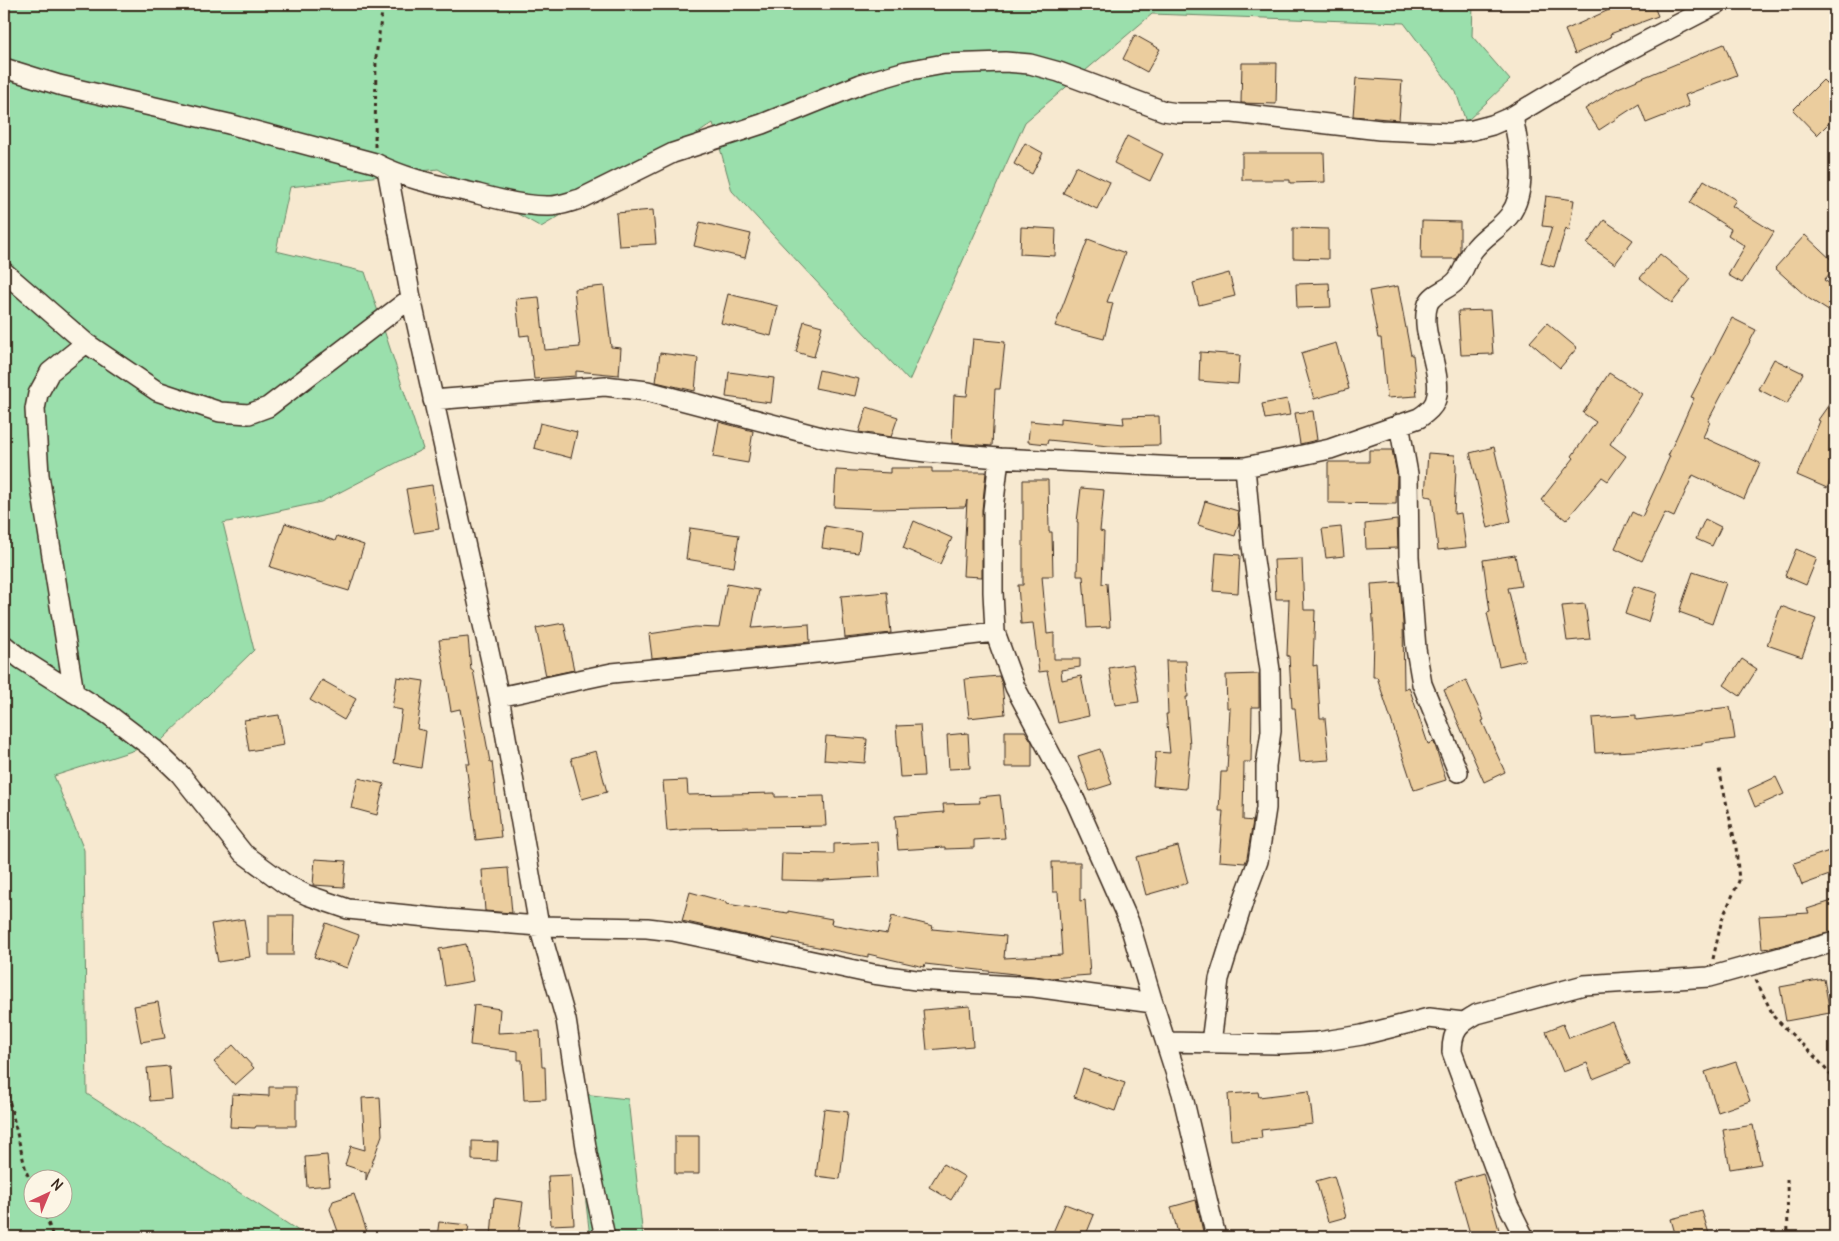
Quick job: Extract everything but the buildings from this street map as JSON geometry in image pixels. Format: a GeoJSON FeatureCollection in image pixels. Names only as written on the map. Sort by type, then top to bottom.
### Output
{"type":"FeatureCollection","features":[{"type":"Feature","properties":{"kind":"street"},"geometry":{"type":"LineString","coordinates":[[4,68],[59,86],[230,124],[381,166],[428,183],[510,202],[554,206],[580,199],[673,153],[762,124],[861,84],[906,71],[944,64],[1004,62],[1030,64],[1060,72],[1164,111],[1177,113],[1233,113],[1380,130],[1450,133],[1473,130],[1492,125],[1513,116],[1585,73],[1717,4]]}},
{"type":"Feature","properties":{"kind":"street"},"geometry":{"type":"LineString","coordinates":[[433,400],[606,386],[647,391],[825,438],[926,452],[999,458],[1179,467],[1245,467],[1330,449],[1424,414],[1430,410],[1436,401],[1435,372],[1426,327],[1426,312],[1429,302],[1457,280],[1475,247],[1500,226],[1510,215],[1518,200],[1521,166],[1513,116]]}},
{"type":"Feature","properties":{"kind":"street"},"geometry":{"type":"LineString","coordinates":[[381,166],[499,697],[539,926],[566,1020],[587,1154],[605,1237]]}},
{"type":"Feature","properties":{"kind":"street"},"geometry":{"type":"LineString","coordinates":[[4,272],[86,343],[157,391],[220,412],[249,414],[268,407],[290,392],[411,298]]}},
{"type":"Feature","properties":{"kind":"street"},"geometry":{"type":"LineString","coordinates":[[74,693],[39,475],[35,408],[38,394],[50,372],[86,343]]}},
{"type":"Feature","properties":{"kind":"street"},"geometry":{"type":"LineString","coordinates":[[1399,424],[1408,474],[1410,557],[1416,649],[1422,684],[1458,772]]}},
{"type":"Feature","properties":{"kind":"street"},"geometry":{"type":"LineString","coordinates":[[999,458],[993,510],[995,632],[1016,687],[1076,800],[1129,922],[1182,1093],[1216,1237]]}},
{"type":"Feature","properties":{"kind":"street"},"geometry":{"type":"LineString","coordinates":[[1211,1043],[1220,979],[1245,896],[1258,861],[1266,808],[1266,766],[1271,731],[1270,670],[1252,546],[1245,467]]}},
{"type":"Feature","properties":{"kind":"street"},"geometry":{"type":"LineString","coordinates":[[499,697],[612,673],[826,652],[995,632]]}},
{"type":"Feature","properties":{"kind":"street"},"geometry":{"type":"LineString","coordinates":[[4,645],[21,659],[109,715],[155,750],[180,774],[243,853],[285,884],[307,895],[348,909],[539,926],[647,928],[673,931],[874,974],[916,980],[1034,988],[1153,1003]]}},
{"type":"Feature","properties":{"kind":"street"},"geometry":{"type":"LineString","coordinates":[[1524,1237],[1508,1205],[1452,1052],[1454,1035],[1463,1022],[1478,1014],[1584,985],[1709,977],[1835,942]]}},
{"type":"Feature","properties":{"kind":"street"},"geometry":{"type":"LineString","coordinates":[[1166,1042],[1278,1044],[1318,1042],[1362,1035],[1429,1018],[1463,1022]]}},
{"type":"Feature","properties":{"kind":"path"},"geometry":{"type":"LineString","coordinates":[[381,166],[376,57],[383,4]]}},
{"type":"Feature","properties":{"kind":"path"},"geometry":{"type":"LineString","coordinates":[[1709,977],[1722,919],[1739,881],[1736,848],[1719,769]]}},
{"type":"Feature","properties":{"kind":"path"},"geometry":{"type":"LineString","coordinates":[[1749,966],[1774,1017],[1817,1059],[1835,1080]]}},
{"type":"Feature","properties":{"kind":"path"},"geometry":{"type":"LineString","coordinates":[[4,1079],[25,1168]]}},
{"type":"Feature","properties":{"kind":"path"},"geometry":{"type":"LineString","coordinates":[[1787,1179],[1788,1237]]}},
{"type":"Feature","properties":{"kind":"path"},"geometry":{"type":"LineString","coordinates":[[46,1218],[53,1237]]}},
{"type":"Feature","properties":{"kind":"green space"},"geometry":{"type":"Polygon","coordinates":[[[4,4],[1473,4],[1472,36],[1510,80],[1466,122],[1456,92],[1404,23],[1152,14],[1025,122],[909,381],[732,191],[713,123],[687,141],[541,227],[438,169],[290,187],[276,251],[365,272],[423,449],[321,502],[223,523],[254,650],[160,742],[54,776],[84,850],[87,1094],[308,1237],[4,1237],[4,4]]]}},
{"type":"Feature","properties":{"kind":"green space"},"geometry":{"type":"Polygon","coordinates":[[[573,1093],[628,1099],[643,1237],[590,1237],[573,1093]]]}}]}
